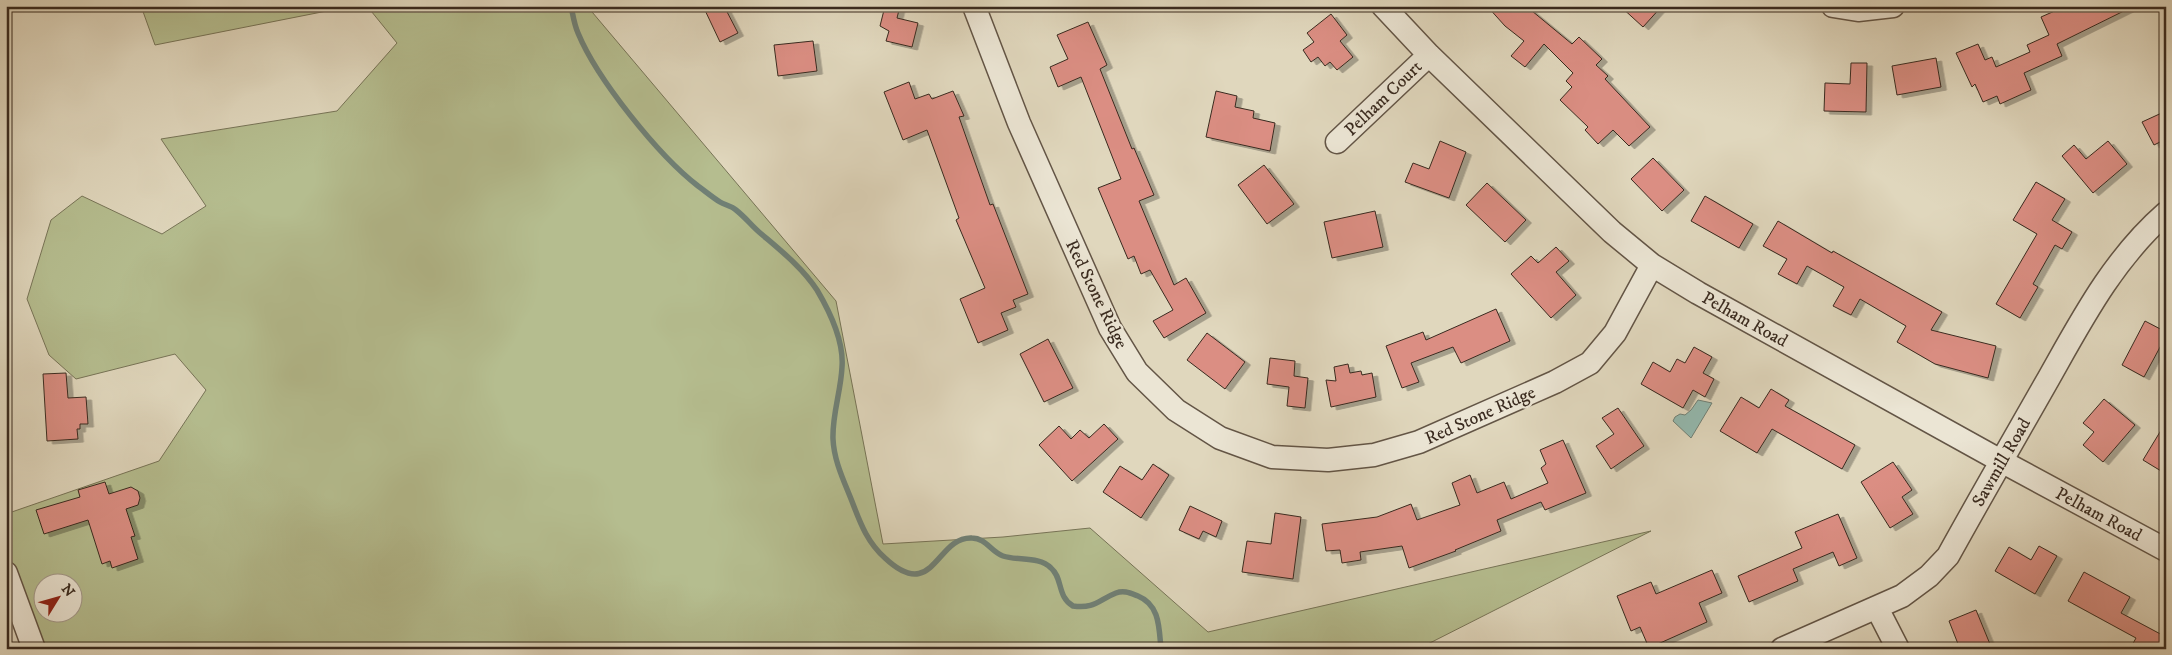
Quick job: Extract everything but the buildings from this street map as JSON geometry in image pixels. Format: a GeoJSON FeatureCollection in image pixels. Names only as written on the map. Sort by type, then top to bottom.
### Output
{"type":"FeatureCollection","features":[{"type":"Feature","properties":{"kind":"street","name":"Red Stone Ridge"},"geometry":{"type":"LineString","coordinates":[[974,6],[1019,123],[1110,328],[1137,372],[1176,410],[1220,438],[1272,457],[1328,460],[1374,454],[1419,442],[1555,382],[1590,363],[1615,333],[1652,265]]}},
{"type":"Feature","properties":{"kind":"street","name":"Pelham Road"},"geometry":{"type":"LineString","coordinates":[[1383,6],[1429,55],[1612,232],[1652,265],[1707,298],[2166,550]]}},
{"type":"Feature","properties":{"kind":"street"},"geometry":{"type":"LineString","coordinates":[[1833,6],[1858,10],[1893,6]]}},
{"type":"Feature","properties":{"kind":"street","name":"Pelham Court"},"geometry":{"type":"LineString","coordinates":[[1337,142],[1429,55]]}},
{"type":"Feature","properties":{"kind":"street","name":"Sawmill Road"},"geometry":{"type":"LineString","coordinates":[[1782,649],[1902,596],[1929,576],[1948,556],[2093,300],[2124,257],[2166,213]]}},
{"type":"Feature","properties":{"kind":"street"},"geometry":{"type":"LineString","coordinates":[[6,573],[34,649]]}},
{"type":"Feature","properties":{"kind":"street"},"geometry":{"type":"LineString","coordinates":[[1877,608],[1898,649]]}},
{"type":"Feature","properties":{"kind":"green space"},"geometry":{"type":"Polygon","coordinates":[[[141,6],[352,6],[155,45],[141,6]]]}},
{"type":"Feature","properties":{"kind":"green space"},"geometry":{"type":"Polygon","coordinates":[[[367,6],[587,6],[836,301],[883,544],[1003,537],[1090,528],[1208,632],[1651,531],[1418,649],[27,649],[6,587],[6,514],[159,461],[206,390],[175,354],[76,379],[49,355],[27,299],[51,220],[82,196],[162,234],[206,206],[161,139],[337,111],[397,43],[367,6]]]}},
{"type":"Feature","properties":{"kind":"water"},"geometry":{"type":"Polygon","coordinates":[[[1698,400],[1712,403],[1691,438],[1673,421],[1675,417],[1680,414],[1685,415],[1691,410],[1698,400]]]}},
{"type":"Feature","properties":{"kind":"waterway"},"geometry":{"type":"LineString","coordinates":[[571,6],[577,30],[587,52],[599,72],[647,136],[698,186],[742,215],[790,259],[817,290],[835,327],[842,357],[833,430],[835,456],[862,526],[879,552],[901,570],[914,574],[925,571],[960,540],[972,538],[981,540],[1003,556],[1034,560],[1046,564],[1055,572],[1064,598],[1073,606],[1092,605],[1122,592],[1127,592],[1145,600],[1151,605],[1157,618],[1161,649]]}}]}
